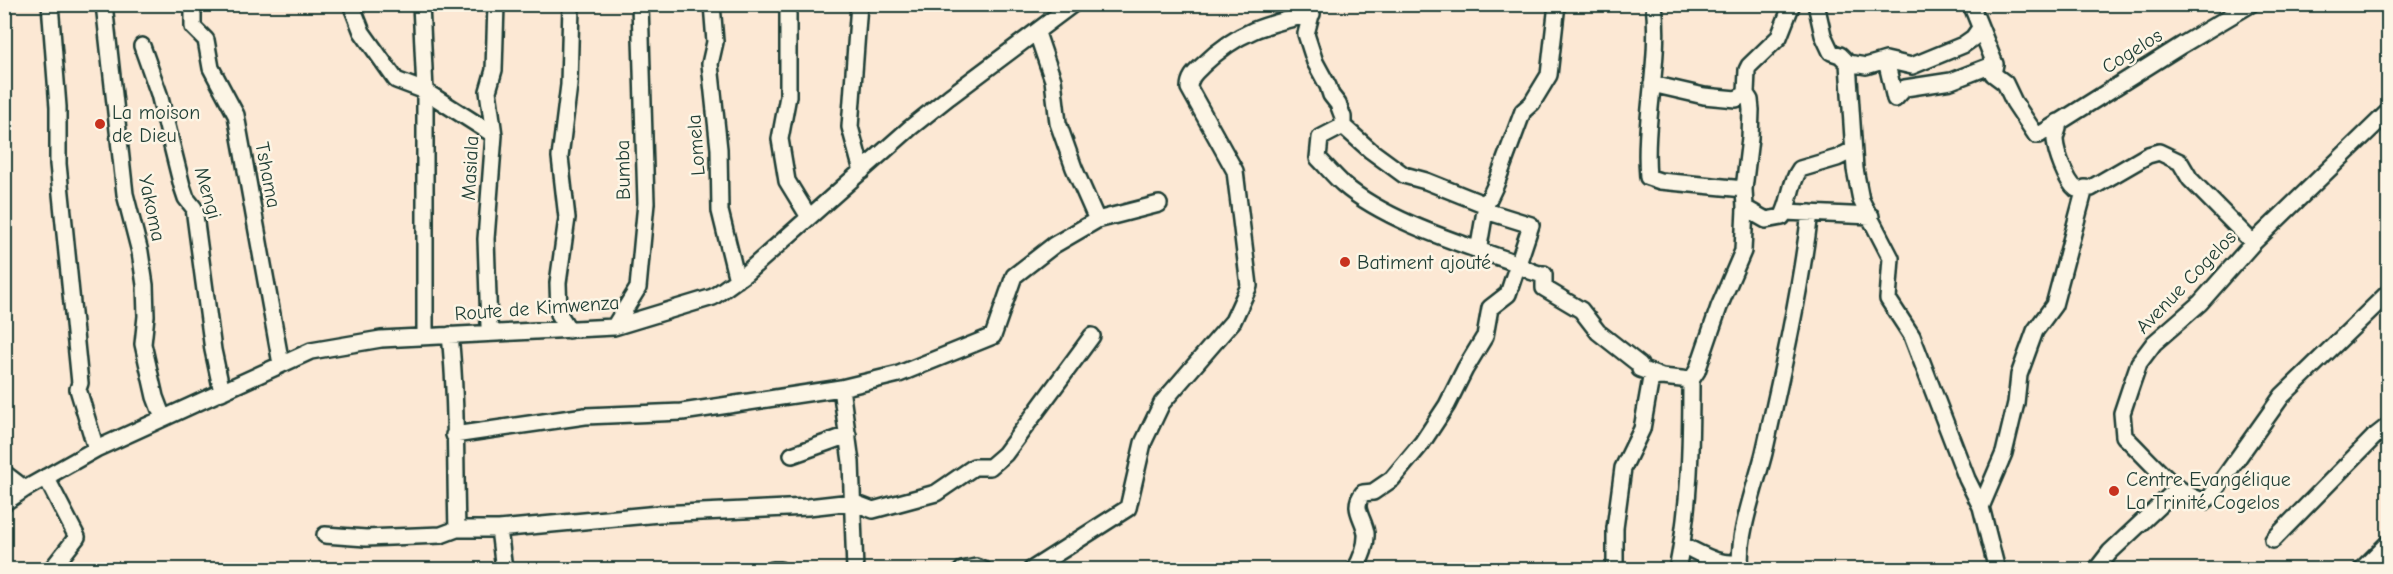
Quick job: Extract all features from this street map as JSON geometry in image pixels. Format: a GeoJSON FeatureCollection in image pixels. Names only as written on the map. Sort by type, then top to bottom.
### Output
{"type":"FeatureCollection","features":[{"type":"Feature","properties":{"kind":"street"},"geometry":{"type":"LineString","coordinates":[[50,4],[58,107],[58,164],[80,383],[78,389],[96,449]]}},
{"type":"Feature","properties":{"kind":"street","name":"Yakoma"},"geometry":{"type":"LineString","coordinates":[[104,4],[126,196],[140,252],[145,285],[146,316],[143,344],[155,397],[163,418]]}},
{"type":"Feature","properties":{"kind":"street","name":"Tshama"},"geometry":{"type":"LineString","coordinates":[[193,4],[193,27],[206,40],[211,68],[236,115],[281,364]]}},
{"type":"Feature","properties":{"kind":"street"},"geometry":{"type":"LineString","coordinates":[[351,4],[362,32],[394,78],[425,91],[494,135]]}},
{"type":"Feature","properties":{"kind":"street"},"geometry":{"type":"LineString","coordinates":[[421,4],[425,91],[425,336]]}},
{"type":"Feature","properties":{"kind":"street","name":"Masiala"},"geometry":{"type":"LineString","coordinates":[[495,333],[489,326],[486,238],[494,135],[488,91],[494,70],[496,4]]}},
{"type":"Feature","properties":{"kind":"street"},"geometry":{"type":"LineString","coordinates":[[568,330],[559,314],[558,283],[567,218],[560,157],[569,85],[571,4]]}},
{"type":"Feature","properties":{"kind":"street","name":"Bumba"},"geometry":{"type":"LineString","coordinates":[[614,327],[638,288],[646,203],[640,4]]}},
{"type":"Feature","properties":{"kind":"street","name":"Lomela"},"geometry":{"type":"LineString","coordinates":[[712,4],[715,42],[710,64],[719,149],[720,211],[737,280]]}},
{"type":"Feature","properties":{"kind":"street"},"geometry":{"type":"LineString","coordinates":[[788,4],[788,96],[780,139],[787,181],[809,217]]}},
{"type":"Feature","properties":{"kind":"street"},"geometry":{"type":"LineString","coordinates":[[859,4],[850,127],[862,171]]}},
{"type":"Feature","properties":{"kind":"street","name":"Route de Kimwenza"},"geometry":{"type":"LineString","coordinates":[[4,504],[25,489],[96,449],[306,353],[346,344],[425,336],[614,327],[713,297],[737,280],[947,98],[1073,4]]}},
{"type":"Feature","properties":{"kind":"street"},"geometry":{"type":"LineString","coordinates":[[1470,247],[1479,246],[1486,208],[1523,111],[1532,103],[1549,75],[1557,4]]}},
{"type":"Feature","properties":{"kind":"street"},"geometry":{"type":"LineString","coordinates":[[1654,4],[1652,84],[1646,160],[1648,177],[1660,181],[1744,189]]}},
{"type":"Feature","properties":{"kind":"street"},"geometry":{"type":"LineString","coordinates":[[1677,570],[1682,545],[1691,459],[1691,380],[1697,371],[1719,307],[1741,259],[1745,208],[1744,189],[1750,128],[1750,100],[1746,94],[1747,70],[1779,37],[1792,4]]}},
{"type":"Feature","properties":{"kind":"street"},"geometry":{"type":"LineString","coordinates":[[1816,4],[1826,43],[1831,51],[1840,55],[1848,63],[1866,66],[1886,60],[1911,66],[1951,51]]}},
{"type":"Feature","properties":{"kind":"street"},"geometry":{"type":"LineString","coordinates":[[1886,60],[1895,99],[1905,88],[1951,81],[1995,64],[1971,4]]}},
{"type":"Feature","properties":{"kind":"street","name":"Cogelos"},"geometry":{"type":"LineString","coordinates":[[1995,64],[1993,74],[2005,83],[2014,102],[2036,135],[2251,4]]}},
{"type":"Feature","properties":{"kind":"street"},"geometry":{"type":"LineString","coordinates":[[1313,9],[1306,34],[1315,62],[1329,86],[1331,96],[1338,104],[1343,117],[1343,126],[1370,150],[1404,175],[1426,181],[1531,225],[1508,294],[1490,308],[1485,336],[1466,366],[1447,405],[1422,443],[1392,479],[1358,499],[1357,506],[1366,531],[1366,542],[1355,570]]}},
{"type":"Feature","properties":{"kind":"street"},"geometry":{"type":"LineString","coordinates":[[1031,570],[1128,508],[1143,443],[1162,403],[1233,321],[1249,286],[1235,171],[1189,88],[1190,78],[1222,47],[1235,39],[1313,9]]}},
{"type":"Feature","properties":{"kind":"street"},"geometry":{"type":"LineString","coordinates":[[1951,81],[1945,55],[1973,38],[1980,28]]}},
{"type":"Feature","properties":{"kind":"street"},"geometry":{"type":"LineString","coordinates":[[1037,33],[1053,80],[1058,123],[1074,168],[1097,220]]}},
{"type":"Feature","properties":{"kind":"street","name":"Mengi"},"geometry":{"type":"LineString","coordinates":[[142,46],[159,94],[182,186],[186,198],[194,208],[213,350],[222,392]]}},
{"type":"Feature","properties":{"kind":"street"},"geometry":{"type":"LineString","coordinates":[[1848,63],[1853,150],[1861,200],[1891,258],[1888,299],[1912,336],[1958,457],[1981,507],[1997,570]]}},
{"type":"Feature","properties":{"kind":"street"},"geometry":{"type":"LineString","coordinates":[[1652,84],[1704,96],[1736,99],[1746,94]]}},
{"type":"Feature","properties":{"kind":"street","name":"Avenue Cogelos"},"geometry":{"type":"LineString","coordinates":[[2388,112],[2253,243],[2200,303],[2154,343],[2139,363],[2122,413],[2124,436],[2178,488],[2197,500],[2205,501],[2211,496],[2282,396],[2388,293]]}},
{"type":"Feature","properties":{"kind":"street"},"geometry":{"type":"LineString","coordinates":[[2058,122],[2060,128],[2055,140],[2068,181],[2076,189],[2095,187],[2148,155],[2159,152],[2180,162],[2190,179],[2253,243]]}},
{"type":"Feature","properties":{"kind":"street"},"geometry":{"type":"LineString","coordinates":[[1343,126],[1320,138],[1318,158],[1343,184],[1394,215],[1470,247],[1519,264],[1538,274],[1544,274],[1544,288],[1581,310],[1598,332],[1640,365],[1640,369],[1662,377]]}},
{"type":"Feature","properties":{"kind":"street"},"geometry":{"type":"LineString","coordinates":[[1745,208],[1766,220],[1782,217],[1792,183],[1800,169],[1837,158],[1853,150]]}},
{"type":"Feature","properties":{"kind":"street"},"geometry":{"type":"LineString","coordinates":[[1981,507],[2004,453],[2016,403],[2019,375],[2035,331],[2054,305],[2085,188]]}},
{"type":"Feature","properties":{"kind":"street"},"geometry":{"type":"LineString","coordinates":[[454,435],[585,416],[682,412],[841,388],[899,374],[993,336],[1014,276],[1054,245],[1097,220],[1159,204]]}},
{"type":"Feature","properties":{"kind":"street"},"geometry":{"type":"LineString","coordinates":[[1785,212],[1871,216]]}},
{"type":"Feature","properties":{"kind":"street"},"geometry":{"type":"LineString","coordinates":[[1682,545],[1712,565],[1740,566],[1743,530],[1764,452],[1801,284],[1810,213]]}},
{"type":"Feature","properties":{"kind":"street"},"geometry":{"type":"LineString","coordinates":[[450,335],[455,385],[457,529]]}},
{"type":"Feature","properties":{"kind":"street"},"geometry":{"type":"LineString","coordinates":[[325,535],[366,538],[441,535],[457,529],[499,529],[659,514],[808,507],[852,502],[873,510],[936,494],[974,467],[990,466],[1005,454],[1092,336]]}},
{"type":"Feature","properties":{"kind":"street"},"geometry":{"type":"LineString","coordinates":[[1615,570],[1615,528],[1623,468],[1642,429],[1651,378],[1691,380]]}},
{"type":"Feature","properties":{"kind":"street"},"geometry":{"type":"LineString","coordinates":[[841,388],[848,435],[855,570]]}},
{"type":"Feature","properties":{"kind":"street"},"geometry":{"type":"LineString","coordinates":[[2273,540],[2374,437],[2388,426]]}},
{"type":"Feature","properties":{"kind":"street"},"geometry":{"type":"LineString","coordinates":[[792,455],[848,435]]}},
{"type":"Feature","properties":{"kind":"street"},"geometry":{"type":"LineString","coordinates":[[4,473],[25,489]]}},
{"type":"Feature","properties":{"kind":"street"},"geometry":{"type":"LineString","coordinates":[[46,477],[77,537],[51,570]]}},
{"type":"Feature","properties":{"kind":"street"},"geometry":{"type":"LineString","coordinates":[[2096,570],[2110,552],[2178,488]]}},
{"type":"Feature","properties":{"kind":"street"},"geometry":{"type":"LineString","coordinates":[[499,529],[504,570]]}},
{"type":"Feature","properties":{"kind":"street"},"geometry":{"type":"LineString","coordinates":[[2361,570],[2388,543]]}},
{"type":"Feature","properties":{"kind":"street"},"geometry":{"type":"LineString","coordinates":[[962,570],[976,567],[984,570]]}},
{"type":"Feature","properties":{"kind":"street"},"geometry":{"type":"LineString","coordinates":[[773,570],[780,570]]}},
{"type":"Feature","properties":{"kind":"place","name":"La moison de Dieu"},"geometry":{"type":"Point","coordinates":[100,124]}},
{"type":"Feature","properties":{"kind":"place","name":"Batiment ajouté"},"geometry":{"type":"Point","coordinates":[1345,262]}},
{"type":"Feature","properties":{"kind":"place","name":"Centre Evangélique La Trinité Cogelos"},"geometry":{"type":"Point","coordinates":[2114,491]}}]}
